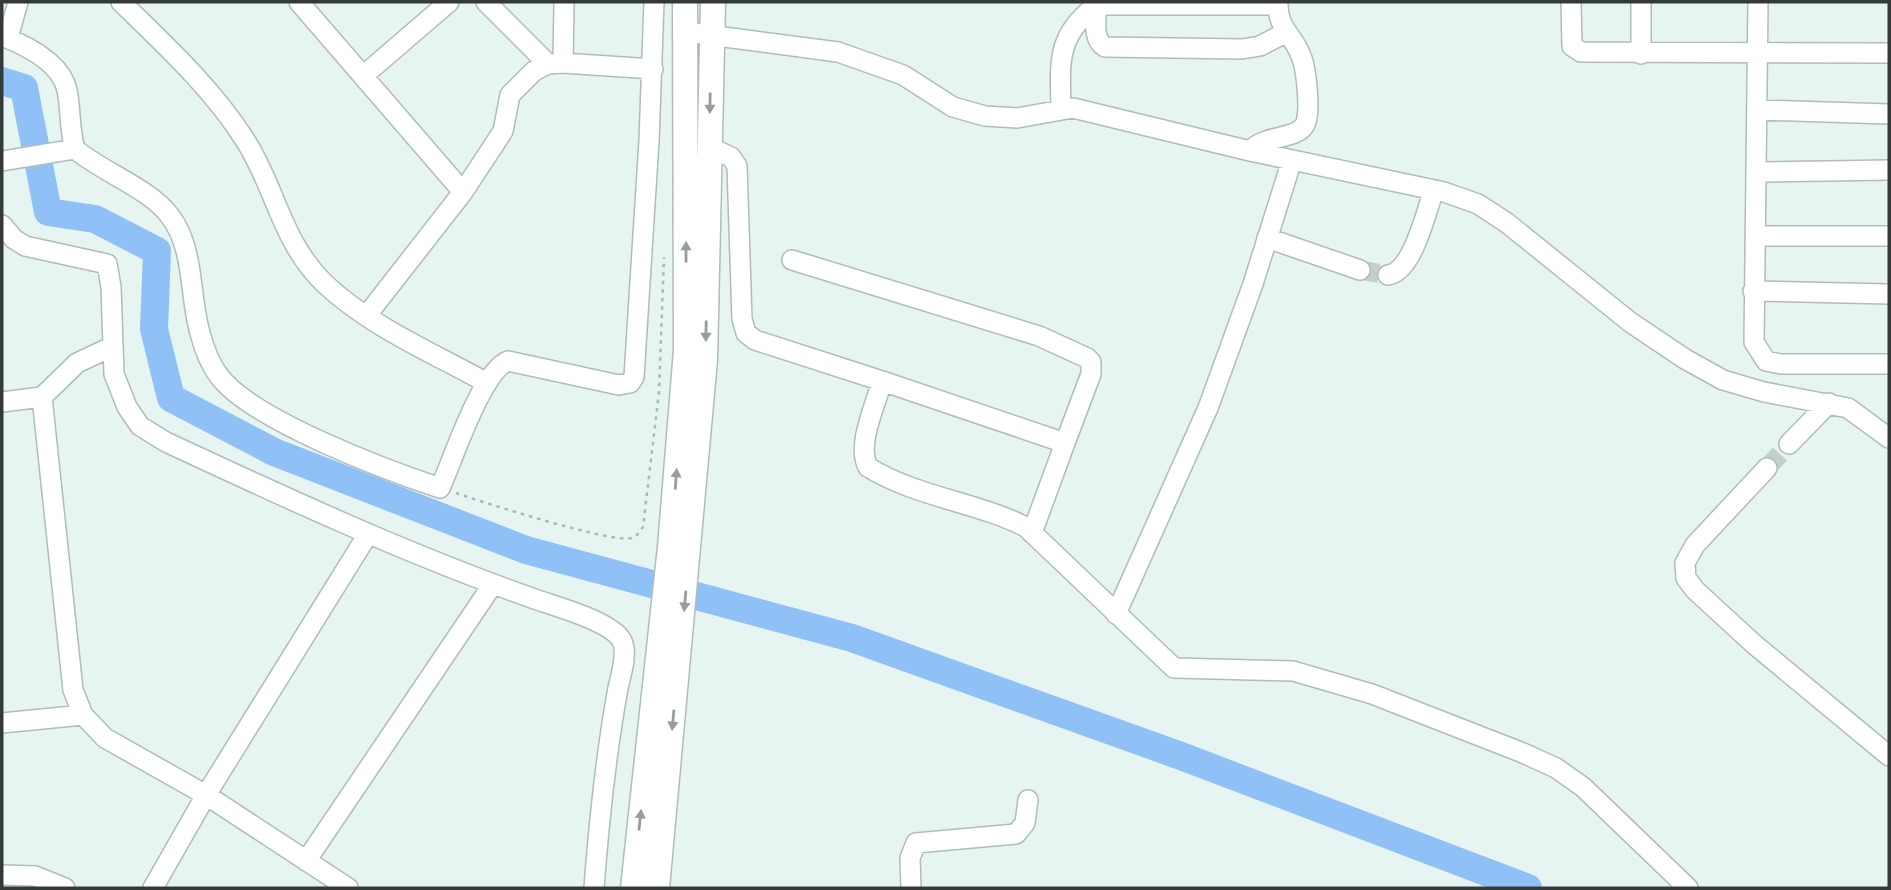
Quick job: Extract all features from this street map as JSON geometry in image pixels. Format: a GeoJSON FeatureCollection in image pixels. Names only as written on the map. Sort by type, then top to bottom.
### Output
{"type":"FeatureCollection","features":[{"type":"Feature","properties":{"kind":"main road"},"geometry":{"type":"LineString","coordinates":[[680,549],[686,349],[685,2]]}},
{"type":"Feature","properties":{"kind":"main road"},"geometry":{"type":"LineString","coordinates":[[633,888],[669,650],[705,360],[713,2]]}},
{"type":"Feature","properties":{"kind":"main road"},"geometry":{"type":"LineString","coordinates":[[657,888],[669,650]]}},
{"type":"Feature","properties":{"kind":"street"},"geometry":{"type":"LineString","coordinates":[[18,2],[5,37],[41,57],[58,73],[66,87],[75,149],[92,163],[146,195],[168,213],[179,229],[206,355],[220,377],[238,394],[289,425],[377,466],[440,488],[487,383],[496,368],[508,361],[607,384],[625,385],[634,377],[653,69],[654,2]]}},
{"type":"Feature","properties":{"kind":"street"},"geometry":{"type":"LineString","coordinates":[[121,2],[190,70],[241,134],[289,237],[306,261],[341,298],[487,383]]}},
{"type":"Feature","properties":{"kind":"street"},"geometry":{"type":"LineString","coordinates":[[299,2],[463,192]]}},
{"type":"Feature","properties":{"kind":"street"},"geometry":{"type":"LineString","coordinates":[[363,76],[449,2]]}},
{"type":"Feature","properties":{"kind":"street"},"geometry":{"type":"LineString","coordinates":[[486,2],[555,63]]}},
{"type":"Feature","properties":{"kind":"street"},"geometry":{"type":"LineString","coordinates":[[555,63],[564,2]]}},
{"type":"Feature","properties":{"kind":"street"},"geometry":{"type":"LineString","coordinates":[[1571,2],[1572,46],[1581,52],[1641,54],[1758,51],[1889,54]]}},
{"type":"Feature","properties":{"kind":"street"},"geometry":{"type":"LineString","coordinates":[[1641,2],[1641,54]]}},
{"type":"Feature","properties":{"kind":"street"},"geometry":{"type":"LineString","coordinates":[[1758,2],[1754,341],[1766,361],[1797,365],[1889,364]]}},
{"type":"Feature","properties":{"kind":"street"},"geometry":{"type":"LineString","coordinates":[[1061,108],[1063,46],[1082,16],[1097,3],[1278,4],[1285,33],[1300,53],[1303,62],[1308,118],[1304,127],[1297,131],[1264,139],[1250,151]]}},
{"type":"Feature","properties":{"kind":"street"},"geometry":{"type":"LineString","coordinates":[[1097,3],[1097,36],[1099,44],[1105,47],[1242,49],[1260,46],[1285,33]]}},
{"type":"Feature","properties":{"kind":"street"},"geometry":{"type":"LineString","coordinates":[[686,32],[790,43],[867,60],[903,75],[953,107],[985,116],[1032,117],[1061,108],[1085,110],[1250,151],[1434,190],[1478,204],[1630,322],[1723,380],[1764,392],[1848,408],[1889,438]]}},
{"type":"Feature","properties":{"kind":"street"},"geometry":{"type":"LineString","coordinates":[[367,315],[463,192],[503,131],[510,95],[534,71],[555,63],[653,69]]}},
{"type":"Feature","properties":{"kind":"street"},"geometry":{"type":"LineString","coordinates":[[1758,110],[1889,114]]}},
{"type":"Feature","properties":{"kind":"street"},"geometry":{"type":"LineString","coordinates":[[709,147],[732,156],[737,166],[742,319],[746,333],[755,340],[1065,443]]}},
{"type":"Feature","properties":{"kind":"street"},"geometry":{"type":"LineString","coordinates":[[2,161],[75,149]]}},
{"type":"Feature","properties":{"kind":"street"},"geometry":{"type":"LineString","coordinates":[[1116,614],[1208,408],[1292,160]]}},
{"type":"Feature","properties":{"kind":"street"},"geometry":{"type":"LineString","coordinates":[[1758,172],[1889,170]]}},
{"type":"Feature","properties":{"kind":"street"},"geometry":{"type":"LineString","coordinates":[[1388,275],[1396,275],[1408,262],[1434,190]]}},
{"type":"Feature","properties":{"kind":"street"},"geometry":{"type":"LineString","coordinates":[[2,225],[14,239],[25,246],[107,264],[111,287],[114,374],[127,407],[140,426],[166,442],[368,534],[596,622],[618,634],[623,643],[622,665],[606,752],[594,888]]}},
{"type":"Feature","properties":{"kind":"street"},"geometry":{"type":"LineString","coordinates":[[1755,236],[1889,236]]}},
{"type":"Feature","properties":{"kind":"street"},"geometry":{"type":"LineString","coordinates":[[1267,238],[1360,270]]}},
{"type":"Feature","properties":{"kind":"street"},"geometry":{"type":"LineString","coordinates":[[792,260],[1026,332],[1091,362],[1091,374],[1032,533]]}},
{"type":"Feature","properties":{"kind":"street"},"geometry":{"type":"LineString","coordinates":[[1753,291],[1889,294]]}},
{"type":"Feature","properties":{"kind":"street"},"geometry":{"type":"LineString","coordinates":[[2,402],[42,397],[76,363],[113,346]]}},
{"type":"Feature","properties":{"kind":"street"},"geometry":{"type":"LineString","coordinates":[[883,381],[865,443],[864,459],[869,467],[935,494],[1001,515],[1032,533],[1174,668],[1275,669],[1312,676],[1372,694],[1556,768],[1583,787],[1631,830],[1688,888]]}},
{"type":"Feature","properties":{"kind":"street"},"geometry":{"type":"LineString","coordinates":[[42,397],[73,690],[83,715],[105,738],[206,795],[348,888]]}},
{"type":"Feature","properties":{"kind":"street"},"geometry":{"type":"LineString","coordinates":[[1789,444],[1829,403]]}},
{"type":"Feature","properties":{"kind":"street"},"geometry":{"type":"LineString","coordinates":[[1767,468],[1695,545],[1685,563],[1686,578],[1695,590],[1755,645],[1887,750]]}},
{"type":"Feature","properties":{"kind":"street"},"geometry":{"type":"LineString","coordinates":[[153,888],[206,795],[368,534]]}},
{"type":"Feature","properties":{"kind":"street"},"geometry":{"type":"LineString","coordinates":[[306,861],[493,584]]}},
{"type":"Feature","properties":{"kind":"street"},"geometry":{"type":"LineString","coordinates":[[2,723],[83,715]]}},
{"type":"Feature","properties":{"kind":"street"},"geometry":{"type":"LineString","coordinates":[[911,888],[910,858],[916,843],[1016,834],[1025,823],[1028,800]]}},
{"type":"Feature","properties":{"kind":"street"},"geometry":{"type":"LineString","coordinates":[[2,875],[35,876],[65,888]]}},
{"type":"Feature","properties":{"kind":"waterway"},"geometry":{"type":"LineString","coordinates":[[2,81],[24,88],[48,212],[95,219],[157,251],[154,329],[171,398],[274,452],[526,550],[852,638],[1181,756],[1528,888]]}},
{"type":"Feature","properties":{"kind":"tunnel"},"geometry":{"type":"LineString","coordinates":[[1360,270],[1388,275]]}},
{"type":"Feature","properties":{"kind":"tunnel"},"geometry":{"type":"LineString","coordinates":[[1767,468],[1789,444]]}}]}
